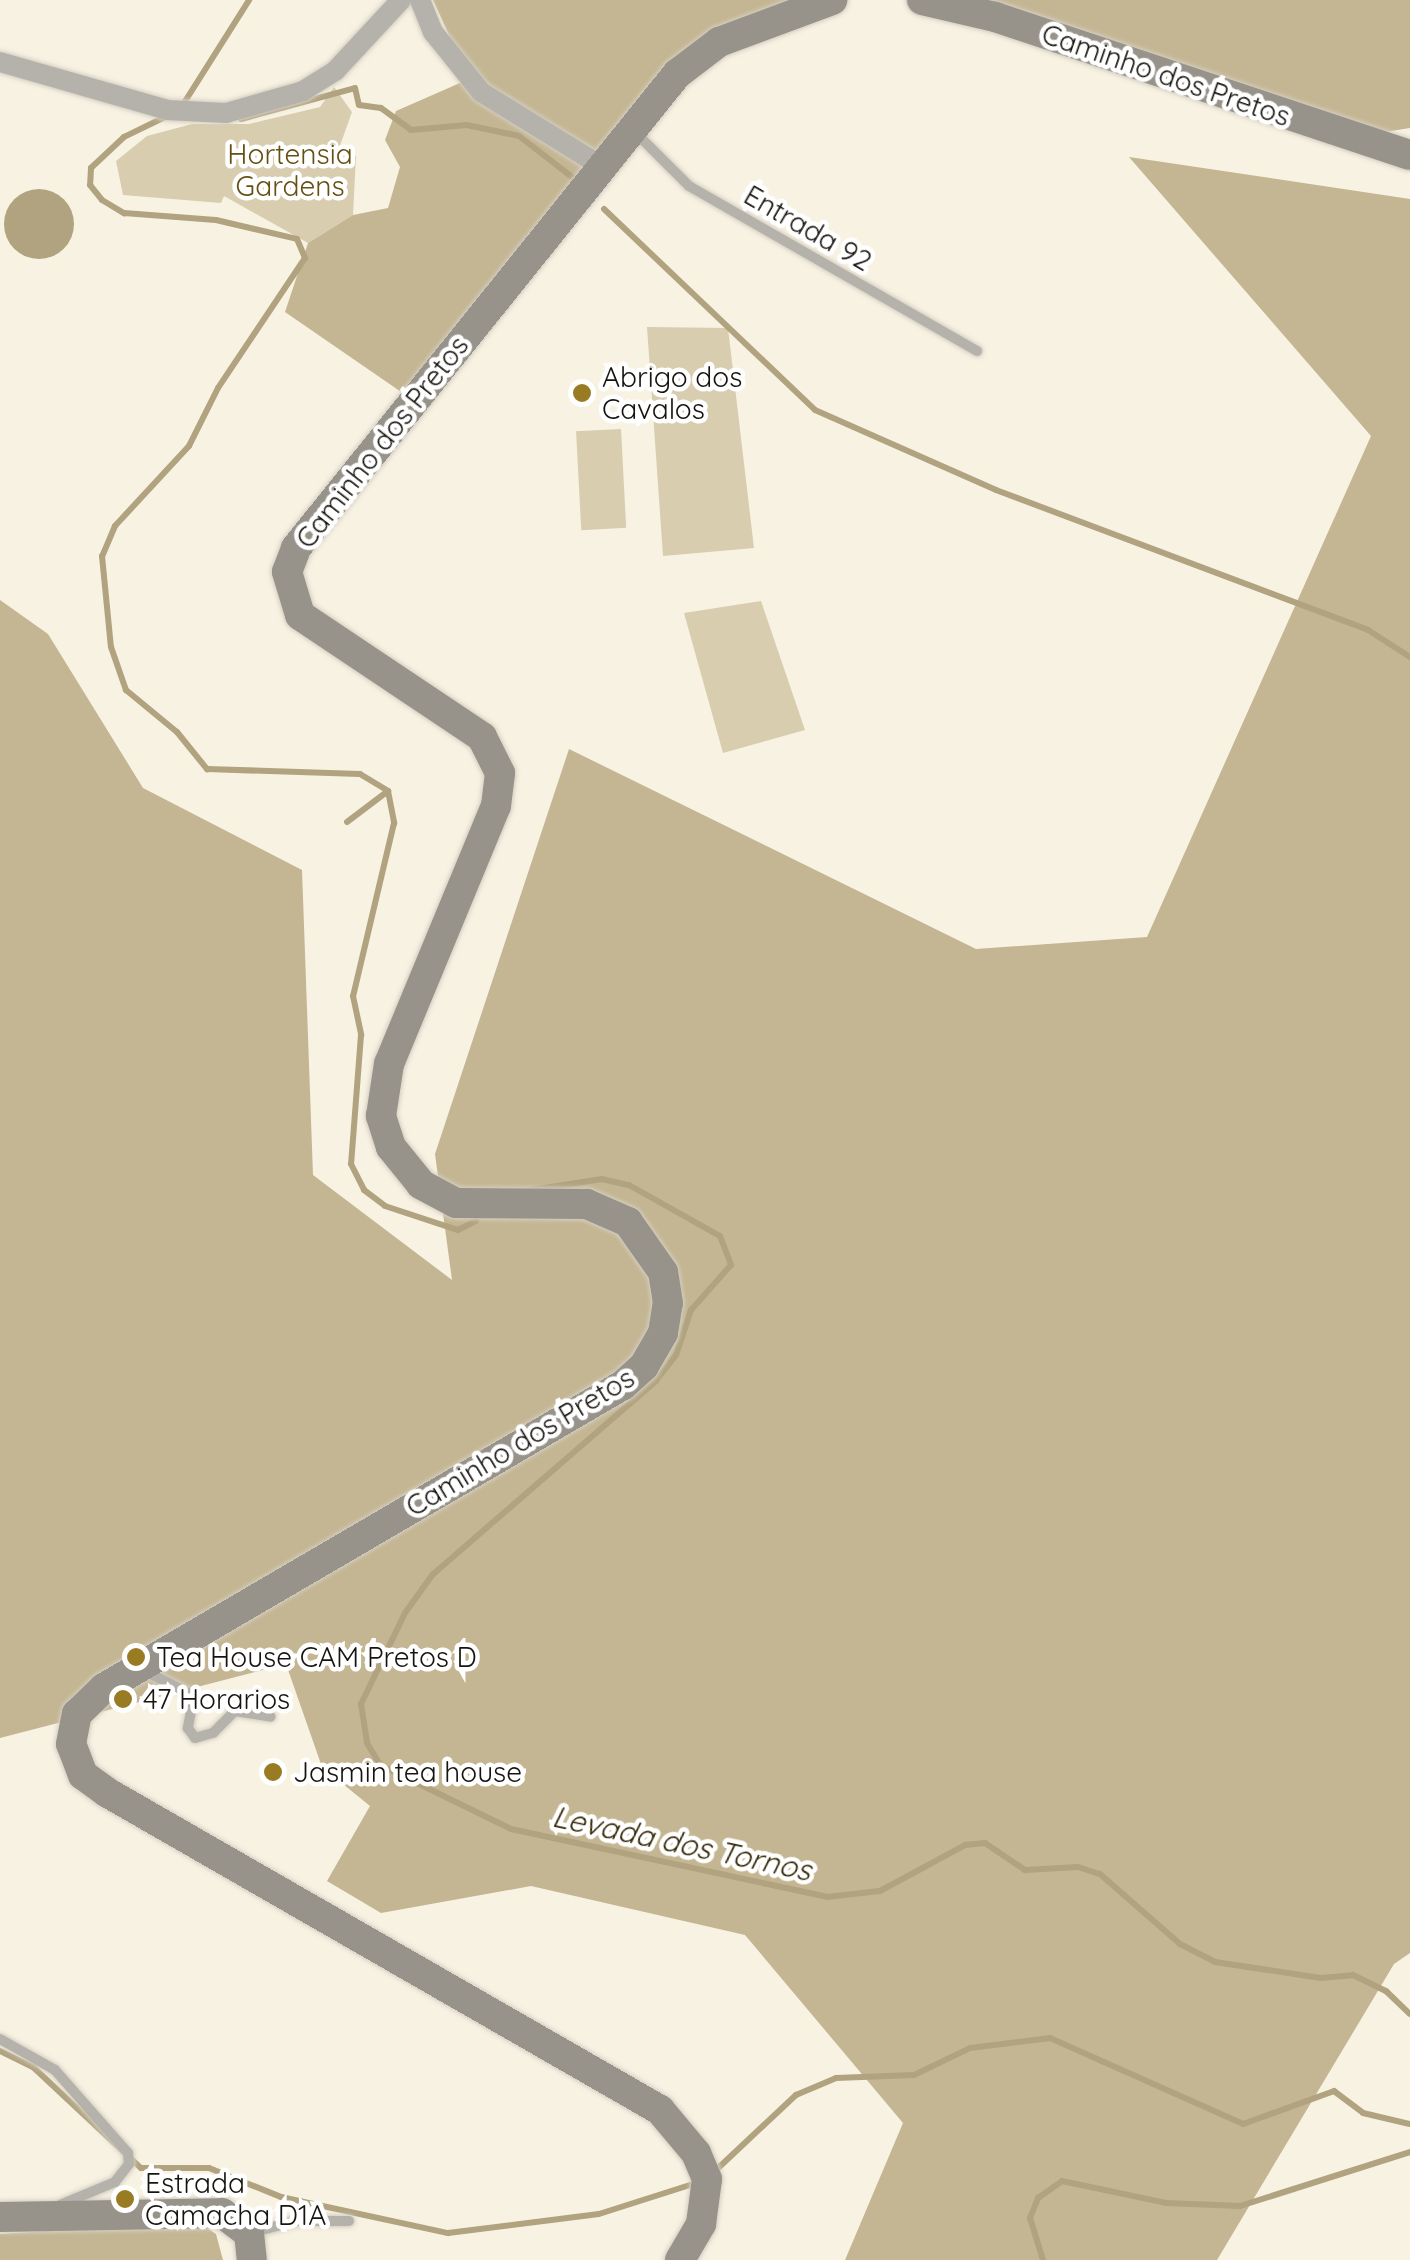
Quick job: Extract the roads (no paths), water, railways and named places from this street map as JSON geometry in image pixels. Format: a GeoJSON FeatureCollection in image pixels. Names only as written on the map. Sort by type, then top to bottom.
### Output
{"type":"FeatureCollection","features":[{"type":"Feature","properties":{"kind":"main road","name":"Caminho dos Pretos"},"geometry":{"type":"LineString","coordinates":[[680,2260],[701,2224],[705,2172],[680,2131],[634,2091],[83,1776],[71,1744],[77,1714],[96,1694],[622,1385],[644,1366],[662,1333],[668,1304],[663,1272],[628,1222],[586,1204],[456,1203],[421,1184],[391,1147],[381,1116],[389,1064],[496,806],[500,773],[482,737],[310,624],[294,606],[287,585],[296,548],[630,128],[704,51],[793,10],[832,0]]}},
{"type":"Feature","properties":{"kind":"main road","name":"Caminho dos Pretos"},"geometry":{"type":"LineString","coordinates":[[922,0],[996,17],[1410,155]]}},
{"type":"Feature","properties":{"kind":"main road"},"geometry":{"type":"LineString","coordinates":[[0,2217],[209,2212],[234,2218],[250,2246]]}},
{"type":"Feature","properties":{"kind":"street"},"geometry":{"type":"LineString","coordinates":[[0,62],[167,110],[226,113],[303,91],[335,71],[402,0]]}},
{"type":"Feature","properties":{"kind":"street"},"geometry":{"type":"LineString","coordinates":[[420,0],[433,32],[489,98],[601,166]]}},
{"type":"Feature","properties":{"kind":"lane","name":"Entrada 92"},"geometry":{"type":"LineString","coordinates":[[630,128],[689,186],[977,351]]}},
{"type":"Feature","properties":{"kind":"lane"},"geometry":{"type":"LineString","coordinates":[[138,1668],[194,1696],[188,1728],[195,1738],[213,1732],[235,1710],[271,1717]]}},
{"type":"Feature","properties":{"kind":"lane"},"geometry":{"type":"LineString","coordinates":[[0,2039],[55,2070],[129,2158],[114,2182],[36,2216]]}},
{"type":"Feature","properties":{"kind":"lane"},"geometry":{"type":"LineString","coordinates":[[250,2246],[296,2221],[349,2221]]}},
{"type":"Feature","properties":{"kind":"waterway","name":"Levada dos Tornos"},"geometry":{"type":"LineString","coordinates":[[184,103],[249,0]]}},
{"type":"Feature","properties":{"kind":"waterway"},"geometry":{"type":"LineString","coordinates":[[241,119],[355,88],[359,105],[381,108],[411,130],[467,125],[519,136],[577,181]]}},
{"type":"Feature","properties":{"kind":"waterway","name":"Levada dos Tornos"},"geometry":{"type":"LineString","coordinates":[[165,117],[124,137],[91,168],[90,185],[102,200],[124,213],[216,220],[297,239],[305,258],[218,388],[189,446],[115,526],[102,556],[111,647],[126,690],[177,732],[207,769],[360,774],[388,791],[394,823],[353,996],[361,1035],[351,1164],[364,1190],[385,1206],[458,1230],[476,1221]]}},
{"type":"Feature","properties":{"kind":"waterway"},"geometry":{"type":"LineString","coordinates":[[604,209],[815,410],[996,490],[1368,630],[1410,657]]}},
{"type":"Feature","properties":{"kind":"waterway"},"geometry":{"type":"LineString","coordinates":[[347,822],[388,791]]}},
{"type":"Feature","properties":{"kind":"waterway","name":"Levada dos Tornos"},"geometry":{"type":"LineString","coordinates":[[525,1191],[602,1179],[629,1185],[720,1236],[731,1265],[691,1310],[676,1355],[656,1381],[433,1574],[405,1613],[361,1704],[367,1743],[380,1765],[511,1829],[827,1897],[880,1891],[965,1845],[985,1843],[1025,1870],[1078,1867],[1100,1874],[1180,1944],[1215,1962],[1321,1978],[1353,1975],[1386,1991],[1410,2014]]}},
{"type":"Feature","properties":{"kind":"waterway"},"geometry":{"type":"LineString","coordinates":[[715,2171],[796,2095],[836,2078],[914,2075],[970,2048],[1050,2038],[1243,2124],[1334,2091],[1363,2113],[1410,2124]]}},
{"type":"Feature","properties":{"kind":"waterway"},"geometry":{"type":"LineString","coordinates":[[0,2051],[33,2067],[141,2168],[209,2168],[281,2197],[448,2233],[599,2214],[696,2183]]}},
{"type":"Feature","properties":{"kind":"waterway","name":"Levada dos Tornos"},"geometry":{"type":"LineString","coordinates":[[1043,2260],[1030,2218],[1038,2198],[1062,2181],[1166,2203],[1240,2206],[1410,2152]]}},
{"type":"Feature","properties":{"kind":"place","name":"Abrigo dos Cavalos"},"geometry":{"type":"Point","coordinates":[582,393]}},
{"type":"Feature","properties":{"kind":"place","name":"Tea House CAM Pretos D"},"geometry":{"type":"Point","coordinates":[136,1657]}},
{"type":"Feature","properties":{"kind":"place","name":"47 Horarios"},"geometry":{"type":"Point","coordinates":[123,1699]}},
{"type":"Feature","properties":{"kind":"place","name":"Jasmin tea house"},"geometry":{"type":"Point","coordinates":[273,1772]}},
{"type":"Feature","properties":{"kind":"place","name":"Estrada Camacha D1A"},"geometry":{"type":"Point","coordinates":[125,2199]}},
{"type":"Feature","properties":{"kind":"park label","name":"Hortensia Gardens"},"geometry":{"type":"Point","coordinates":[290,170]}}]}
